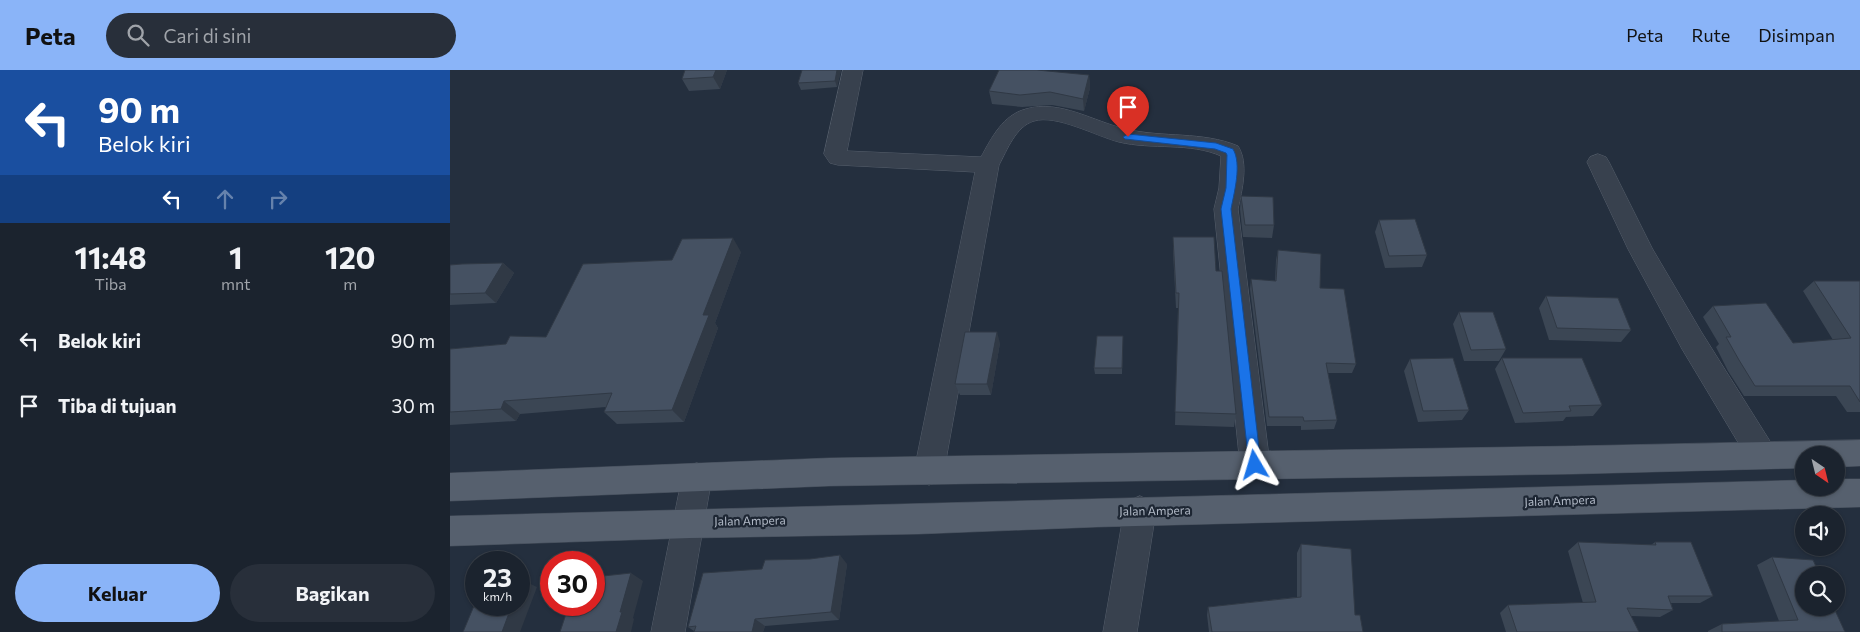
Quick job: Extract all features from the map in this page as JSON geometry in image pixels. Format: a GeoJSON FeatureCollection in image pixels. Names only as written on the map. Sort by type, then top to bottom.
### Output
{"type":"FeatureCollection","features":[{"type":"Feature","properties":{"kind":"main road"},"geometry":{"type":"LineString","coordinates":[[450,487],[829,472],[1860,453]]}},
{"type":"Feature","properties":{"kind":"main road"},"geometry":{"type":"LineString","coordinates":[[1602,459],[1620,499]]}},
{"type":"Feature","properties":{"kind":"main road","name":"Jalan Ampera"},"geometry":{"type":"LineString","coordinates":[[450,531],[690,523],[919,520],[1140,511],[1860,493]]}},
{"type":"Feature","properties":{"kind":"street"},"geometry":{"type":"LineString","coordinates":[[853,70],[835,154],[838,158],[988,165]]}},
{"type":"Feature","properties":{"kind":"street"},"geometry":{"type":"LineString","coordinates":[[929,471],[988,165],[1010,127],[1025,117],[1039,114],[1084,123],[1128,137],[1216,146],[1230,151],[1232,155],[1231,188],[1226,209],[1255,465]]}},
{"type":"Feature","properties":{"kind":"street"},"geometry":{"type":"LineString","coordinates":[[1598,162],[1640,249],[1692,342],[1762,455]]}},
{"type":"Feature","properties":{"kind":"street"},"geometry":{"type":"LineString","coordinates":[[668,632],[690,523],[697,477]]}},
{"type":"Feature","properties":{"kind":"street"},"geometry":{"type":"LineString","coordinates":[[1120,632],[1140,511]]}},
{"type":"Feature","properties":{"kind":"building"},"geometry":{"type":"Polygon","coordinates":[[[685,70],[716,70],[713,77],[682,79],[685,70]]]}},
{"type":"Feature","properties":{"kind":"building"},"geometry":{"type":"Polygon","coordinates":[[[802,70],[837,70],[835,81],[798,83],[802,70]]]}},
{"type":"Feature","properties":{"kind":"building"},"geometry":{"type":"Polygon","coordinates":[[[999,70],[1037,70],[1089,75],[1083,99],[1050,92],[1020,95],[989,91],[999,70]]]}},
{"type":"Feature","properties":{"kind":"building"},"geometry":{"type":"Polygon","coordinates":[[[1241,196],[1273,197],[1274,225],[1245,225],[1241,196]]]}},
{"type":"Feature","properties":{"kind":"building"},"geometry":{"type":"Polygon","coordinates":[[[1415,219],[1427,255],[1389,256],[1379,220],[1415,219]]]}},
{"type":"Feature","properties":{"kind":"building"},"geometry":{"type":"Polygon","coordinates":[[[1173,237],[1214,237],[1216,271],[1222,271],[1236,414],[1175,412],[1179,293],[1176,293],[1173,237]]]}},
{"type":"Feature","properties":{"kind":"building"},"geometry":{"type":"Polygon","coordinates":[[[733,238],[703,315],[709,315],[672,410],[604,412],[612,393],[504,401],[501,409],[450,412],[450,349],[506,344],[510,336],[546,337],[583,264],[672,260],[682,239],[733,238]]]}},
{"type":"Feature","properties":{"kind":"building"},"geometry":{"type":"Polygon","coordinates":[[[1278,250],[1321,254],[1320,288],[1344,289],[1356,364],[1326,363],[1337,420],[1304,421],[1303,417],[1269,417],[1251,279],[1276,281],[1278,250]]]}},
{"type":"Feature","properties":{"kind":"building"},"geometry":{"type":"Polygon","coordinates":[[[503,263],[485,293],[450,294],[450,265],[503,263]]]}},
{"type":"Feature","properties":{"kind":"building"},"geometry":{"type":"Polygon","coordinates":[[[1814,281],[1860,281],[1860,402],[1850,386],[1755,386],[1726,337],[1731,337],[1713,306],[1766,303],[1793,343],[1851,338],[1814,281]]]}},
{"type":"Feature","properties":{"kind":"building"},"geometry":{"type":"Polygon","coordinates":[[[1546,296],[1618,298],[1631,330],[1557,328],[1546,296]]]}},
{"type":"Feature","properties":{"kind":"building"},"geometry":{"type":"Polygon","coordinates":[[[1459,312],[1493,312],[1506,349],[1471,350],[1459,312]]]}},
{"type":"Feature","properties":{"kind":"building"},"geometry":{"type":"Polygon","coordinates":[[[965,332],[997,332],[987,384],[955,384],[965,332]]]}},
{"type":"Feature","properties":{"kind":"building"},"geometry":{"type":"Polygon","coordinates":[[[1097,336],[1123,336],[1122,368],[1094,368],[1097,336]]]}},
{"type":"Feature","properties":{"kind":"building"},"geometry":{"type":"Polygon","coordinates":[[[1453,358],[1469,410],[1423,411],[1410,359],[1453,358]]]}},
{"type":"Feature","properties":{"kind":"building"},"geometry":{"type":"Polygon","coordinates":[[[1502,358],[1582,358],[1602,405],[1569,406],[1571,411],[1523,413],[1502,358]]]}},
{"type":"Feature","properties":{"kind":"building"},"geometry":{"type":"Polygon","coordinates":[[[1578,542],[1656,545],[1655,542],[1691,542],[1713,596],[1668,596],[1673,610],[1627,608],[1639,632],[1517,632],[1508,605],[1596,602],[1578,542]]]}},
{"type":"Feature","properties":{"kind":"building"},"geometry":{"type":"Polygon","coordinates":[[[1301,544],[1351,549],[1355,615],[1360,615],[1363,632],[1212,632],[1208,607],[1301,597],[1301,544]]]}},
{"type":"Feature","properties":{"kind":"building"},"geometry":{"type":"Polygon","coordinates":[[[840,555],[831,612],[755,619],[752,632],[694,632],[696,626],[688,627],[703,573],[762,569],[765,560],[810,559],[840,555]]]}},
{"type":"Feature","properties":{"kind":"building"},"geometry":{"type":"Polygon","coordinates":[[[1772,557],[1813,560],[1816,566],[1795,566],[1795,613],[1772,557]]]}},
{"type":"Feature","properties":{"kind":"building"},"geometry":{"type":"Polygon","coordinates":[[[631,573],[616,632],[560,632],[565,616],[605,616],[605,576],[631,573]]]}},
{"type":"Feature","properties":{"kind":"building"},"geometry":{"type":"Polygon","coordinates":[[[470,616],[508,616],[502,632],[463,632],[470,616]]]}},
{"type":"Feature","properties":{"kind":"building"},"geometry":{"type":"Polygon","coordinates":[[[1796,616],[1838,616],[1845,632],[1722,632],[1722,624],[1798,620],[1796,616]]]}},
{"type":"Feature","properties":{"kind":"route"},"geometry":{"type":"LineString","coordinates":[[1128,137],[1216,146],[1230,151],[1232,155],[1231,188],[1226,209],[1255,465]]}}]}
